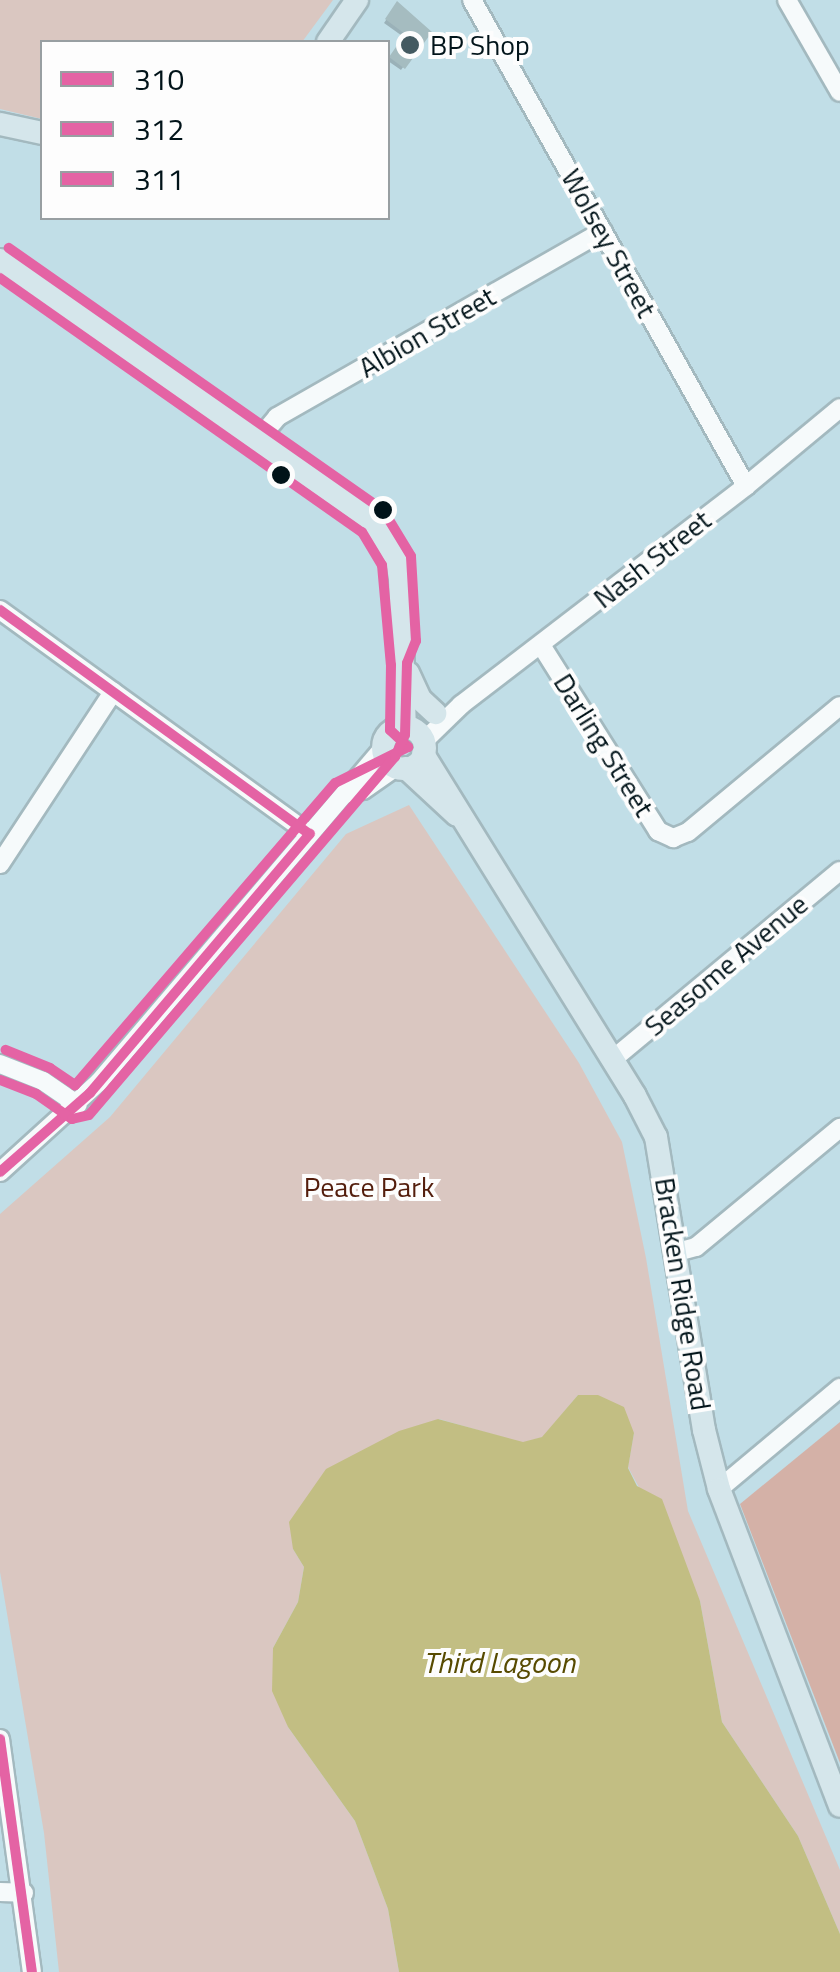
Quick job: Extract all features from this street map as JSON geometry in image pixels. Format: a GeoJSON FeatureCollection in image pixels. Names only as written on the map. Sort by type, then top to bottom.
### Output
{"type":"FeatureCollection","features":[{"type":"Feature","properties":{"kind":"main road"},"geometry":{"type":"LineString","coordinates":[[329,40],[358,0]]}},
{"type":"Feature","properties":{"kind":"main road"},"geometry":{"type":"LineString","coordinates":[[0,124],[40,133]]}},
{"type":"Feature","properties":{"kind":"main road"},"geometry":{"type":"LineString","coordinates":[[0,260],[357,506],[380,530],[397,560],[406,670],[404,746]]}},
{"type":"Feature","properties":{"kind":"main road"},"geometry":{"type":"LineString","coordinates":[[401,642],[392,659],[404,746]]}},
{"type":"Feature","properties":{"kind":"main road"},"geometry":{"type":"LineString","coordinates":[[406,670],[420,700],[435,712]]}},
{"type":"Feature","properties":{"kind":"main road","name":"Bracken Ridge Road"},"geometry":{"type":"LineString","coordinates":[[404,746],[450,791],[457,815],[612,1060],[656,1137],[704,1430],[719,1490],[840,1806]]}},
{"type":"Feature","properties":{"kind":"street","name":"Wolsey Street"},"geometry":{"type":"LineString","coordinates":[[472,0],[746,486]]}},
{"type":"Feature","properties":{"kind":"street"},"geometry":{"type":"LineString","coordinates":[[786,0],[840,92]]}},
{"type":"Feature","properties":{"kind":"street","name":"Albion Street"},"geometry":{"type":"LineString","coordinates":[[258,440],[277,417],[602,231]]}},
{"type":"Feature","properties":{"kind":"street","name":"Nash Street"},"geometry":{"type":"LineString","coordinates":[[404,746],[541,645],[840,408]]}},
{"type":"Feature","properties":{"kind":"street"},"geometry":{"type":"LineString","coordinates":[[0,610],[310,834]]}},
{"type":"Feature","properties":{"kind":"street","name":"Darling Street"},"geometry":{"type":"LineString","coordinates":[[541,645],[658,831],[673,838],[688,832],[840,706]]}},
{"type":"Feature","properties":{"kind":"street"},"geometry":{"type":"LineString","coordinates":[[0,864],[113,692]]}},
{"type":"Feature","properties":{"kind":"street","name":"Nash Street"},"geometry":{"type":"LineString","coordinates":[[404,746],[435,712],[461,705]]}},
{"type":"Feature","properties":{"kind":"street"},"geometry":{"type":"LineString","coordinates":[[0,1172],[78,1105],[345,794],[352,781],[404,746]]}},
{"type":"Feature","properties":{"kind":"street","name":"Seasome Avenue"},"geometry":{"type":"LineString","coordinates":[[612,1060],[840,871]]}},
{"type":"Feature","properties":{"kind":"street"},"geometry":{"type":"LineString","coordinates":[[0,1064],[43,1081],[78,1105]]}},
{"type":"Feature","properties":{"kind":"street"},"geometry":{"type":"LineString","coordinates":[[677,1252],[696,1247],[840,1128]]}},
{"type":"Feature","properties":{"kind":"street"},"geometry":{"type":"LineString","coordinates":[[719,1490],[840,1388]]}},
{"type":"Feature","properties":{"kind":"street"},"geometry":{"type":"LineString","coordinates":[[0,1739],[32,1972]]}},
{"type":"Feature","properties":{"kind":"street"},"geometry":{"type":"LineString","coordinates":[[0,1892],[24,1893]]}},
{"type":"Feature","properties":{"kind":"green space"},"geometry":{"type":"Polygon","coordinates":[[[0,0],[333,0],[303,40],[40,40],[40,119],[0,109],[0,0]]]}},
{"type":"Feature","properties":{"kind":"green space","name":"Peace Park"},"geometry":{"type":"Polygon","coordinates":[[[409,805],[579,1063],[622,1142],[646,1258],[688,1511],[840,1870],[840,1934],[798,1836],[722,1722],[700,1601],[628,1467],[634,1433],[578,1395],[543,1437],[523,1443],[439,1419],[293,1549],[304,1567],[298,1602],[273,1648],[288,1727],[355,1821],[388,1909],[399,1972],[59,1972],[44,1833],[0,1572],[0,1214],[110,1117],[346,834],[409,805]]]}},
{"type":"Feature","properties":{"kind":"shaded area"},"geometry":{"type":"Polygon","coordinates":[[[840,1422],[840,1763],[740,1504],[840,1422]]]}},
{"type":"Feature","properties":{"kind":"water","name":"Third Lagoon"},"geometry":{"type":"Polygon","coordinates":[[[578,1395],[598,1395],[624,1407],[634,1433],[628,1468],[637,1486],[662,1499],[700,1601],[722,1722],[798,1836],[840,1934],[840,1972],[399,1972],[388,1909],[355,1821],[288,1727],[272,1691],[273,1648],[298,1602],[304,1567],[293,1549],[289,1522],[326,1469],[399,1431],[438,1419],[523,1442],[542,1437],[578,1395]]]}},
{"type":"Feature","properties":{"kind":"building","name":"BP Shop"},"geometry":{"type":"Polygon","coordinates":[[[397,1],[432,32],[405,69],[390,56],[405,34],[385,19],[397,1]]]}},
{"type":"Feature","properties":{"kind":"transit line","name":"311"},"geometry":{"type":"LineString","coordinates":[[0,1080],[36,1094],[72,1119],[89,1115],[395,757],[405,735],[407,663],[416,641],[411,556],[383,510],[9,248]]}},
{"type":"Feature","properties":{"kind":"transit line","name":"312"},"geometry":{"type":"LineString","coordinates":[[0,278],[362,532],[382,565],[391,665],[390,730],[408,747],[335,783],[75,1085],[50,1068],[6,1050]]}},
{"type":"Feature","properties":{"kind":"transit line","name":"310"},"geometry":{"type":"LineString","coordinates":[[0,610],[310,834]]}},
{"type":"Feature","properties":{"kind":"transit line","name":"310"},"geometry":{"type":"LineString","coordinates":[[0,1172],[90,1093],[310,834]]}},
{"type":"Feature","properties":{"kind":"transit line","name":"310"},"geometry":{"type":"LineString","coordinates":[[0,1739],[32,1972]]}},
{"type":"Feature","properties":{"kind":"place","name":"BP Shop"},"geometry":{"type":"Point","coordinates":[410,45]}}]}
